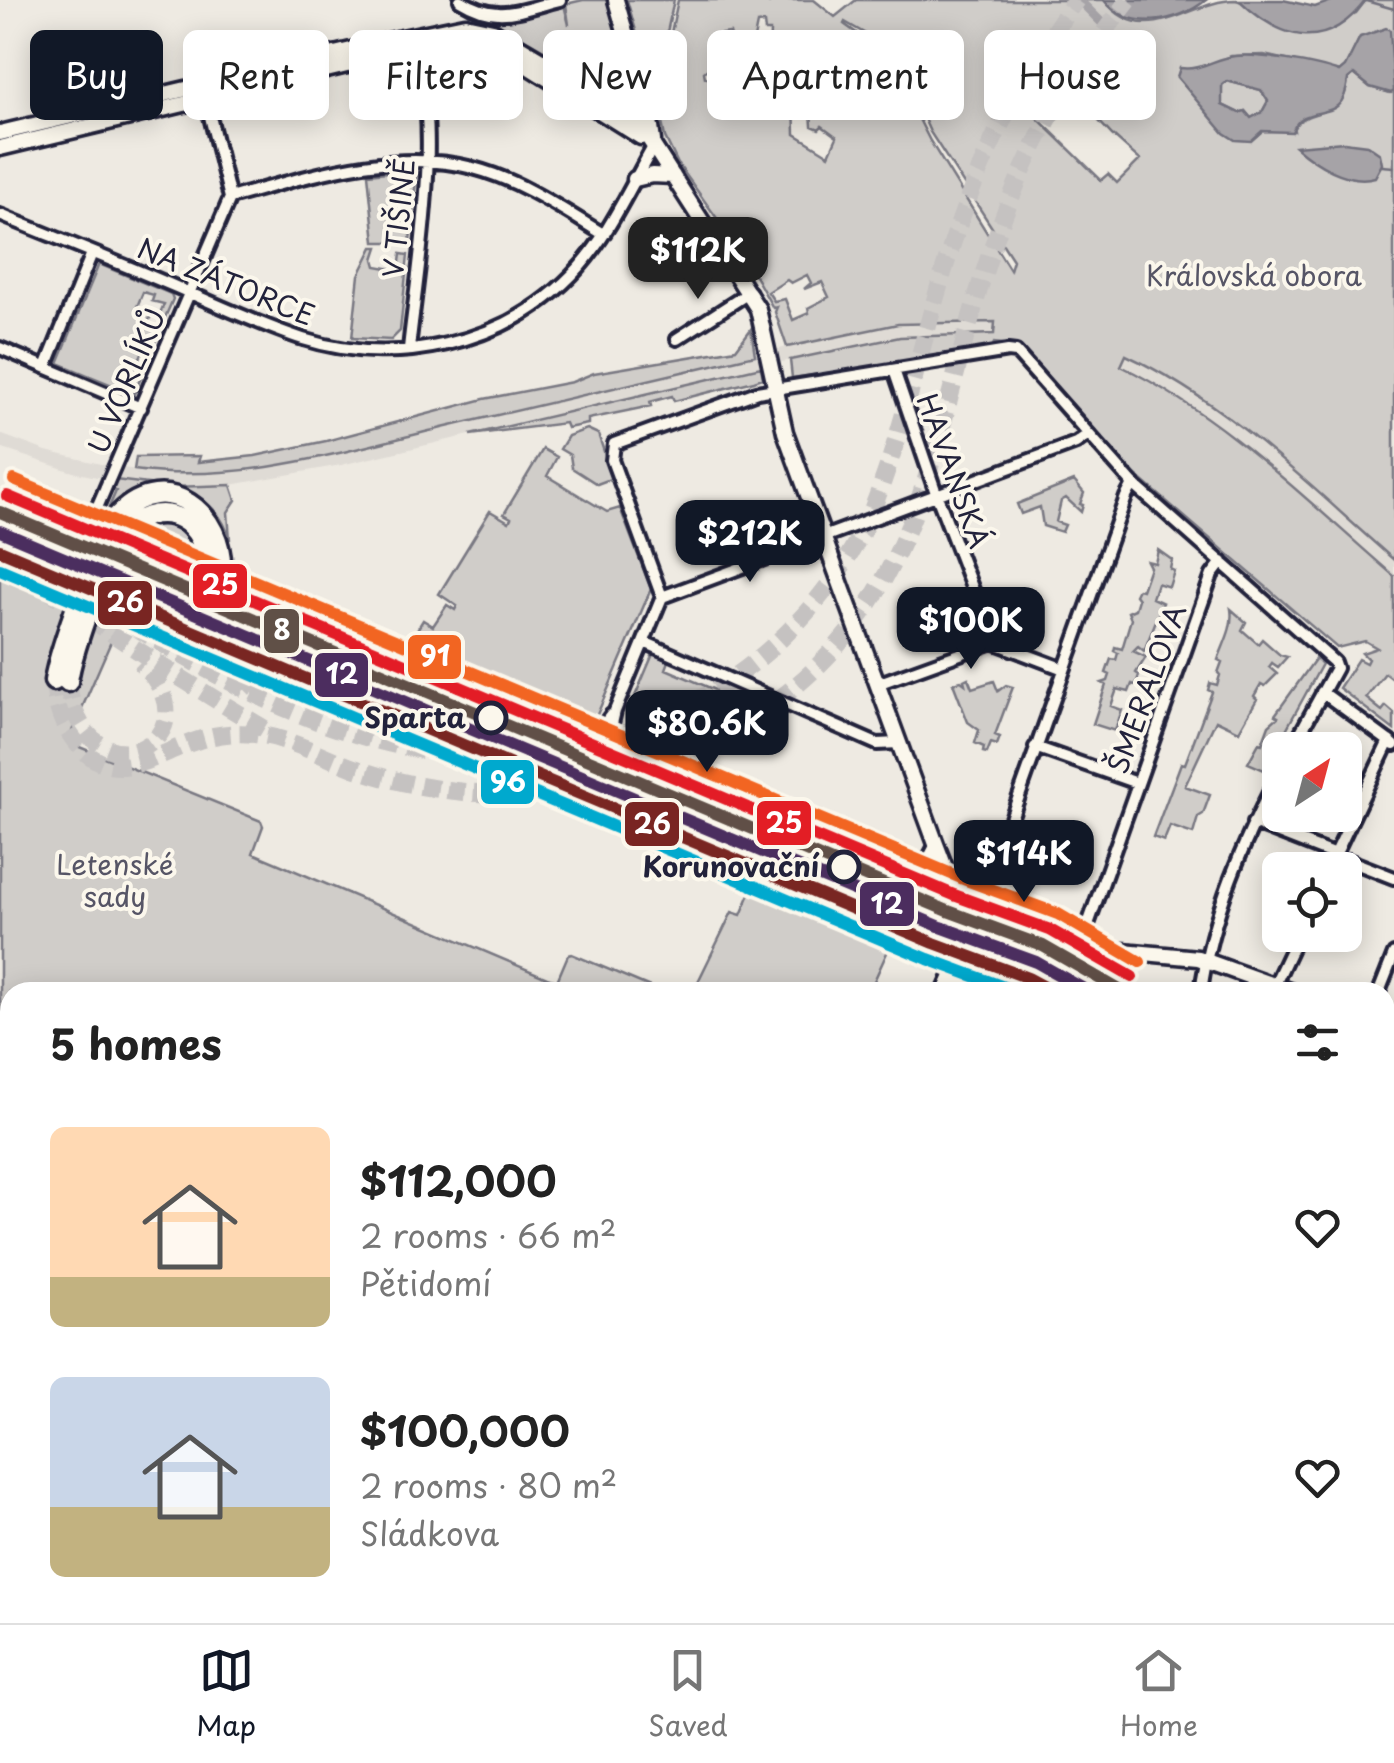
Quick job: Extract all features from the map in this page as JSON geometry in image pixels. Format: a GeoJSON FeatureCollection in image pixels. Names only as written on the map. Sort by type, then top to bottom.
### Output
{"type":"FeatureCollection","features":[{"type":"Feature","properties":{"kind":"highway"},"geometry":{"type":"LineString","coordinates":[[61,682],[75,649],[114,520],[127,508],[153,497],[175,498],[194,506],[210,520],[219,541],[212,570],[201,540],[186,520],[158,513],[133,524],[106,550]]}},
{"type":"Feature","properties":{"kind":"highway"},"geometry":{"type":"LineString","coordinates":[[133,524],[129,544],[144,565]]}},
{"type":"Feature","properties":{"kind":"main road"},"geometry":{"type":"LineString","coordinates":[[616,0],[653,128],[653,147]]}},
{"type":"Feature","properties":{"kind":"main road"},"geometry":{"type":"LineString","coordinates":[[523,63],[616,118],[653,147],[750,292],[762,317],[785,432],[951,883],[973,909],[958,982]]}},
{"type":"Feature","properties":{"kind":"main road"},"geometry":{"type":"LineString","coordinates":[[0,133],[183,96]]}},
{"type":"Feature","properties":{"kind":"main road"},"geometry":{"type":"LineString","coordinates":[[0,148],[183,98]]}},
{"type":"Feature","properties":{"kind":"main road"},"geometry":{"type":"LineString","coordinates":[[634,179],[673,176]]}},
{"type":"Feature","properties":{"kind":"main road"},"geometry":{"type":"LineString","coordinates":[[0,502],[106,550],[622,759],[767,827],[1080,947]]}},
{"type":"Feature","properties":{"kind":"main road"},"geometry":{"type":"LineString","coordinates":[[0,531],[100,568],[587,778],[934,919],[968,946],[1080,947],[1205,960],[1263,982]]}},
{"type":"Feature","properties":{"kind":"street"},"geometry":{"type":"LineString","coordinates":[[460,0],[482,12],[499,14],[560,0]]}},
{"type":"Feature","properties":{"kind":"street"},"geometry":{"type":"LineString","coordinates":[[211,120],[230,198],[348,169],[428,161],[474,168],[516,185],[604,234]]}},
{"type":"Feature","properties":{"kind":"street","name":"V TIŠINĚ"},"geometry":{"type":"LineString","coordinates":[[409,349],[429,120]]}},
{"type":"Feature","properties":{"kind":"street","name":"NA ZÁTORCE"},"geometry":{"type":"LineString","coordinates":[[0,214],[322,344],[409,349],[464,340],[512,320],[560,286],[604,234],[653,147]]}},
{"type":"Feature","properties":{"kind":"street","name":"U VORLÍKŮ"},"geometry":{"type":"LineString","coordinates":[[90,524],[230,198]]}},
{"type":"Feature","properties":{"kind":"street"},"geometry":{"type":"LineString","coordinates":[[46,366],[92,253]]}},
{"type":"Feature","properties":{"kind":"street"},"geometry":{"type":"LineString","coordinates":[[677,338],[750,292]]}},
{"type":"Feature","properties":{"kind":"street"},"geometry":{"type":"LineString","coordinates":[[0,348],[141,408]]}},
{"type":"Feature","properties":{"kind":"street"},"geometry":{"type":"LineString","coordinates":[[587,778],[600,729],[615,710],[662,597],[612,460],[614,444],[757,392],[1012,351],[1134,484],[1334,662],[1336,668],[1301,732]]}},
{"type":"Feature","properties":{"kind":"street","name":"HAVANSKÁ"},"geometry":{"type":"LineString","coordinates":[[894,370],[936,496],[993,642]]}},
{"type":"Feature","properties":{"kind":"street"},"geometry":{"type":"LineString","coordinates":[[662,597],[1076,443],[1087,434]]}},
{"type":"Feature","properties":{"kind":"street"},"geometry":{"type":"LineString","coordinates":[[973,909],[1134,484]]}},
{"type":"Feature","properties":{"kind":"street","name":"ŠMERALOVA"},"geometry":{"type":"LineString","coordinates":[[1080,947],[1212,576],[1222,562]]}},
{"type":"Feature","properties":{"kind":"street"},"geometry":{"type":"LineString","coordinates":[[644,642],[876,744],[899,743]]}},
{"type":"Feature","properties":{"kind":"street"},"geometry":{"type":"LineString","coordinates":[[878,684],[993,642],[1064,669]]}},
{"type":"Feature","properties":{"kind":"street"},"geometry":{"type":"LineString","coordinates":[[1322,692],[1392,743],[1338,852]]}},
{"type":"Feature","properties":{"kind":"street"},"geometry":{"type":"LineString","coordinates":[[1035,747],[1137,783]]}},
{"type":"Feature","properties":{"kind":"street"},"geometry":{"type":"LineString","coordinates":[[1202,982],[1208,945],[1262,807]]}},
{"type":"Feature","properties":{"kind":"street"},"geometry":{"type":"LineString","coordinates":[[1254,823],[1328,852]]}},
{"type":"Feature","properties":{"kind":"street"},"geometry":{"type":"LineString","coordinates":[[914,886],[936,844]]}},
{"type":"Feature","properties":{"kind":"street"},"geometry":{"type":"LineString","coordinates":[[1362,865],[1394,878]]}},
{"type":"Feature","properties":{"kind":"street"},"geometry":{"type":"LineString","coordinates":[[948,982],[968,946]]}},
{"type":"Feature","properties":{"kind":"street"},"geometry":{"type":"LineString","coordinates":[[968,946],[976,966],[971,982]]}},
{"type":"Feature","properties":{"kind":"street"},"geometry":{"type":"LineString","coordinates":[[1038,948],[1095,982]]}},
{"type":"Feature","properties":{"kind":"street"},"geometry":{"type":"LineString","coordinates":[[1276,982],[1290,952]]}},
{"type":"Feature","properties":{"kind":"street"},"geometry":{"type":"LineString","coordinates":[[1383,982],[1394,954]]}},
{"type":"Feature","properties":{"kind":"shaded area"},"geometry":{"type":"Polygon","coordinates":[[[1104,0],[1206,0],[1182,14],[1154,21],[1127,17],[1104,0]]]}},
{"type":"Feature","properties":{"kind":"shaded area"},"geometry":{"type":"Polygon","coordinates":[[[1239,0],[1283,0],[1315,7],[1334,0],[1366,0],[1336,28],[1304,35],[1272,25],[1239,0]]]}},
{"type":"Feature","properties":{"kind":"shaded area"},"geometry":{"type":"Polygon","coordinates":[[[1390,30],[1394,91],[1370,87],[1354,74],[1348,79],[1345,95],[1332,109],[1306,116],[1292,132],[1262,131],[1251,141],[1235,140],[1224,133],[1177,77],[1180,68],[1245,55],[1339,72],[1360,37],[1390,30]],[[1227,81],[1222,85],[1222,105],[1239,113],[1245,111],[1251,118],[1262,112],[1268,101],[1261,90],[1227,81]]]}},
{"type":"Feature","properties":{"kind":"shaded area"},"geometry":{"type":"Polygon","coordinates":[[[1344,142],[1367,145],[1380,154],[1382,164],[1375,177],[1343,175],[1295,146],[1344,142]]]}},
{"type":"Feature","properties":{"kind":"shaded area"},"geometry":{"type":"Polygon","coordinates":[[[920,321],[995,321],[994,334],[868,342],[341,465],[231,485],[173,487],[111,480],[0,448],[0,434],[46,451],[113,467],[173,474],[257,469],[866,329],[920,321]]]}},
{"type":"Feature","properties":{"kind":"shaded area"},"geometry":{"type":"Polygon","coordinates":[[[1125,355],[1199,395],[1250,434],[1394,560],[1394,576],[1215,423],[1168,391],[1120,367],[1125,355]]]}},
{"type":"Feature","properties":{"kind":"green space"},"geometry":{"type":"Polygon","coordinates":[[[610,0],[619,30],[543,30],[543,50],[523,39],[523,30],[507,30],[466,18],[472,9],[491,19],[500,19],[564,5],[569,25],[566,4],[610,0]]]}},
{"type":"Feature","properties":{"kind":"green space"},"geometry":{"type":"Polygon","coordinates":[[[627,0],[674,0],[667,30],[636,30],[627,0]]]}},
{"type":"Feature","properties":{"kind":"green space","name":"Královská obora"},"geometry":{"type":"Polygon","coordinates":[[[678,0],[762,0],[770,4],[767,0],[814,0],[835,17],[856,0],[1104,0],[1120,15],[1135,22],[1152,23],[1235,0],[1274,25],[1356,13],[1366,0],[1394,0],[1394,64],[1384,31],[1360,37],[1345,68],[1339,72],[1264,55],[1231,56],[1177,77],[1221,128],[1251,140],[1262,131],[1294,131],[1293,126],[1303,119],[1336,106],[1354,74],[1370,87],[1394,91],[1394,560],[1234,421],[1126,355],[1121,366],[1230,435],[1394,576],[1394,680],[1385,673],[1366,698],[1382,711],[1386,706],[1394,713],[1394,730],[1339,688],[1358,659],[1366,663],[1368,659],[1362,653],[1377,648],[1365,641],[1337,648],[1136,475],[1020,346],[994,343],[991,350],[792,378],[790,360],[900,337],[994,334],[995,322],[898,324],[787,347],[775,312],[777,307],[773,308],[744,256],[678,164],[661,120],[687,120],[687,30],[672,30],[678,0]],[[845,22],[852,30],[765,30],[764,23],[757,24],[756,30],[707,30],[707,120],[795,120],[795,134],[829,155],[837,137],[822,126],[812,126],[812,120],[919,120],[1010,270],[1013,260],[925,120],[964,120],[964,30],[859,30],[845,22]],[[807,275],[791,283],[787,280],[768,292],[774,301],[785,299],[793,320],[829,297],[822,282],[804,289],[811,283],[807,275]]]}},
{"type":"Feature","properties":{"kind":"green space"},"geometry":{"type":"Polygon","coordinates":[[[1227,81],[1261,90],[1268,101],[1262,112],[1251,118],[1245,111],[1239,113],[1221,104],[1222,85],[1227,81]]]}},
{"type":"Feature","properties":{"kind":"green space"},"geometry":{"type":"Polygon","coordinates":[[[417,169],[410,242],[375,242],[368,174],[417,169]]]}},
{"type":"Feature","properties":{"kind":"green space"},"geometry":{"type":"Polygon","coordinates":[[[373,247],[378,247],[376,266],[399,270],[401,254],[408,255],[400,331],[391,340],[352,338],[359,275],[373,247]]]}},
{"type":"Feature","properties":{"kind":"green space"},"geometry":{"type":"Polygon","coordinates":[[[99,264],[171,294],[173,299],[164,320],[158,318],[164,304],[152,301],[154,295],[143,292],[136,309],[151,315],[148,323],[161,329],[154,344],[147,342],[139,360],[147,363],[134,394],[58,363],[99,264]]]}},
{"type":"Feature","properties":{"kind":"green space"},"geometry":{"type":"Polygon","coordinates":[[[751,329],[755,355],[328,456],[212,473],[134,470],[136,457],[200,456],[198,462],[255,456],[484,399],[572,382],[594,373],[736,349],[751,329]]]}},
{"type":"Feature","properties":{"kind":"green space"},"geometry":{"type":"Polygon","coordinates":[[[761,367],[763,378],[754,381],[674,401],[672,396],[650,402],[651,406],[588,419],[588,424],[567,428],[565,423],[470,435],[761,367]]]}},
{"type":"Feature","properties":{"kind":"green space"},"geometry":{"type":"Polygon","coordinates":[[[587,429],[598,434],[613,478],[597,484],[572,468],[570,455],[560,449],[568,436],[587,429]]]}},
{"type":"Feature","properties":{"kind":"green space"},"geometry":{"type":"Polygon","coordinates":[[[543,449],[557,457],[547,476],[607,512],[620,508],[651,589],[596,717],[585,711],[574,728],[515,704],[514,707],[400,657],[423,620],[433,626],[447,605],[455,610],[457,606],[439,594],[490,511],[509,522],[511,518],[504,514],[543,449]]]}},
{"type":"Feature","properties":{"kind":"green space"},"geometry":{"type":"Polygon","coordinates":[[[115,480],[168,486],[137,491],[118,504],[103,528],[94,526],[98,516],[104,519],[116,491],[110,488],[115,480]]]}},
{"type":"Feature","properties":{"kind":"green space"},"geometry":{"type":"Polygon","coordinates":[[[1074,481],[1084,493],[1080,504],[1083,505],[1081,512],[1066,498],[1061,501],[1056,522],[1065,525],[1062,532],[1043,526],[1040,507],[1021,514],[1017,504],[1074,481]]]}},
{"type":"Feature","properties":{"kind":"green space"},"geometry":{"type":"Polygon","coordinates":[[[231,485],[236,500],[228,512],[230,540],[214,509],[186,490],[171,487],[231,485]]]}},
{"type":"Feature","properties":{"kind":"green space"},"geometry":{"type":"Polygon","coordinates":[[[170,520],[195,541],[195,566],[229,573],[231,584],[139,545],[139,527],[170,520]]]}},
{"type":"Feature","properties":{"kind":"green space","name":"Letenské sady"},"geometry":{"type":"Polygon","coordinates":[[[0,545],[79,575],[50,651],[45,681],[78,682],[87,644],[106,596],[111,590],[130,598],[69,738],[72,744],[261,821],[263,826],[253,853],[547,978],[557,981],[568,955],[572,954],[638,982],[0,982],[0,545]]]}},
{"type":"Feature","properties":{"kind":"green space"},"geometry":{"type":"Polygon","coordinates":[[[1158,550],[1172,560],[1170,569],[1174,571],[1169,587],[1157,583],[1152,598],[1163,603],[1144,651],[1138,646],[1133,651],[1146,657],[1136,673],[1136,685],[1132,684],[1129,692],[1117,689],[1111,706],[1122,710],[1115,731],[1093,724],[1106,685],[1102,683],[1108,681],[1110,675],[1106,673],[1111,659],[1116,660],[1115,647],[1122,649],[1131,619],[1128,612],[1135,609],[1135,595],[1138,589],[1142,590],[1150,567],[1147,561],[1155,563],[1158,550]]]}},
{"type":"Feature","properties":{"kind":"green space"},"geometry":{"type":"Polygon","coordinates":[[[136,601],[363,696],[352,723],[124,628],[136,601]]]}},
{"type":"Feature","properties":{"kind":"green space"},"geometry":{"type":"Polygon","coordinates":[[[1231,609],[1246,622],[1242,630],[1258,644],[1262,639],[1287,657],[1278,667],[1272,663],[1269,667],[1277,674],[1265,686],[1261,684],[1239,731],[1216,720],[1185,786],[1210,795],[1203,814],[1198,817],[1193,834],[1170,826],[1164,841],[1153,837],[1212,692],[1208,690],[1210,683],[1217,685],[1222,662],[1218,660],[1230,628],[1231,609]]]}},
{"type":"Feature","properties":{"kind":"green space"},"geometry":{"type":"Polygon","coordinates":[[[653,654],[669,661],[666,669],[724,694],[728,687],[753,698],[749,708],[759,713],[757,717],[736,718],[724,745],[635,708],[633,701],[653,654]]]}},
{"type":"Feature","properties":{"kind":"green space"},"geometry":{"type":"Polygon","coordinates":[[[1316,658],[1322,664],[1285,732],[1266,732],[1278,717],[1275,715],[1316,658]]]}},
{"type":"Feature","properties":{"kind":"green space"},"geometry":{"type":"Polygon","coordinates":[[[968,678],[972,688],[994,681],[998,691],[1006,685],[1013,687],[995,735],[1000,737],[997,745],[991,743],[987,753],[975,743],[979,730],[968,722],[953,683],[965,684],[968,678]]]}},
{"type":"Feature","properties":{"kind":"green space"},"geometry":{"type":"Polygon","coordinates":[[[371,699],[567,781],[572,789],[569,795],[559,797],[497,770],[492,781],[359,726],[371,699]]]}},
{"type":"Feature","properties":{"kind":"green space"},"geometry":{"type":"Polygon","coordinates":[[[1259,743],[1262,744],[1262,769],[1248,763],[1259,743]]]}},
{"type":"Feature","properties":{"kind":"green space"},"geometry":{"type":"Polygon","coordinates":[[[605,796],[753,859],[746,878],[598,815],[605,796]]]}},
{"type":"Feature","properties":{"kind":"green space"},"geometry":{"type":"Polygon","coordinates":[[[763,863],[899,917],[901,922],[874,982],[698,982],[732,912],[741,915],[763,863]]]}},
{"type":"Feature","properties":{"kind":"waterway"},"geometry":{"type":"LineString","coordinates":[[1079,0],[1107,28]]}},
{"type":"Feature","properties":{"kind":"waterway"},"geometry":{"type":"LineString","coordinates":[[1366,1],[1394,9]]}},
{"type":"Feature","properties":{"kind":"waterway"},"geometry":{"type":"LineString","coordinates":[[1382,166],[1394,167]]}},
{"type":"Feature","properties":{"kind":"tunnel"},"geometry":{"type":"LineString","coordinates":[[0,537],[163,644],[248,691],[334,727],[423,750],[514,755],[607,739],[703,697],[781,639],[826,589],[861,534],[895,443],[939,285],[973,187],[1036,59],[1076,0]]}},
{"type":"Feature","properties":{"kind":"tunnel"},"geometry":{"type":"LineString","coordinates":[[54,681],[60,713],[75,741],[90,756],[120,766],[206,738],[248,733],[281,739],[374,775],[415,785],[478,793],[546,793],[620,778],[713,740],[791,690],[848,633],[889,569],[919,500],[984,273],[1013,193],[1064,92],[1129,0]]}},
{"type":"Feature","properties":{"kind":"tunnel"},"geometry":{"type":"LineString","coordinates":[[0,557],[134,648],[272,733]]}},
{"type":"Feature","properties":{"kind":"tunnel"},"geometry":{"type":"LineString","coordinates":[[102,600],[158,606],[182,596],[201,572]]}},
{"type":"Feature","properties":{"kind":"tunnel"},"geometry":{"type":"LineString","coordinates":[[221,572],[225,636],[236,664],[258,690]]}},
{"type":"Feature","properties":{"kind":"tunnel"},"geometry":{"type":"LineString","coordinates":[[68,682],[79,720],[97,742],[119,751],[141,749],[158,736],[166,716],[162,691],[140,662]]}},
{"type":"Feature","properties":{"kind":"tram line"},"geometry":{"type":"LineString","coordinates":[[0,520],[15,524]]}},
{"type":"Feature","properties":{"kind":"transit line","name":"91"},"geometry":{"type":"LineString","coordinates":[[14,480],[961,878],[1058,914],[1140,962]]}},
{"type":"Feature","properties":{"kind":"transit line","name":"25"},"geometry":{"type":"LineString","coordinates":[[7,496],[954,895],[1050,930],[1132,977]]}},
{"type":"Feature","properties":{"kind":"transit line","name":"8"},"geometry":{"type":"LineString","coordinates":[[0,512],[948,911],[1043,946],[1106,982]]}},
{"type":"Feature","properties":{"kind":"transit line","name":"12"},"geometry":{"type":"LineString","coordinates":[[0,531],[941,927],[1036,962],[1071,982]]}},
{"type":"Feature","properties":{"kind":"transit line","name":"26"},"geometry":{"type":"LineString","coordinates":[[0,550],[934,943],[1035,982]]}},
{"type":"Feature","properties":{"kind":"transit line","name":"96"},"geometry":{"type":"LineString","coordinates":[[0,569],[990,982]]}},
{"type":"Feature","properties":{"kind":"place","name":"Sparta"},"geometry":{"type":"Point","coordinates":[491,718]}},
{"type":"Feature","properties":{"kind":"place","name":"Korunovační"},"geometry":{"type":"Point","coordinates":[844,867]}}]}
